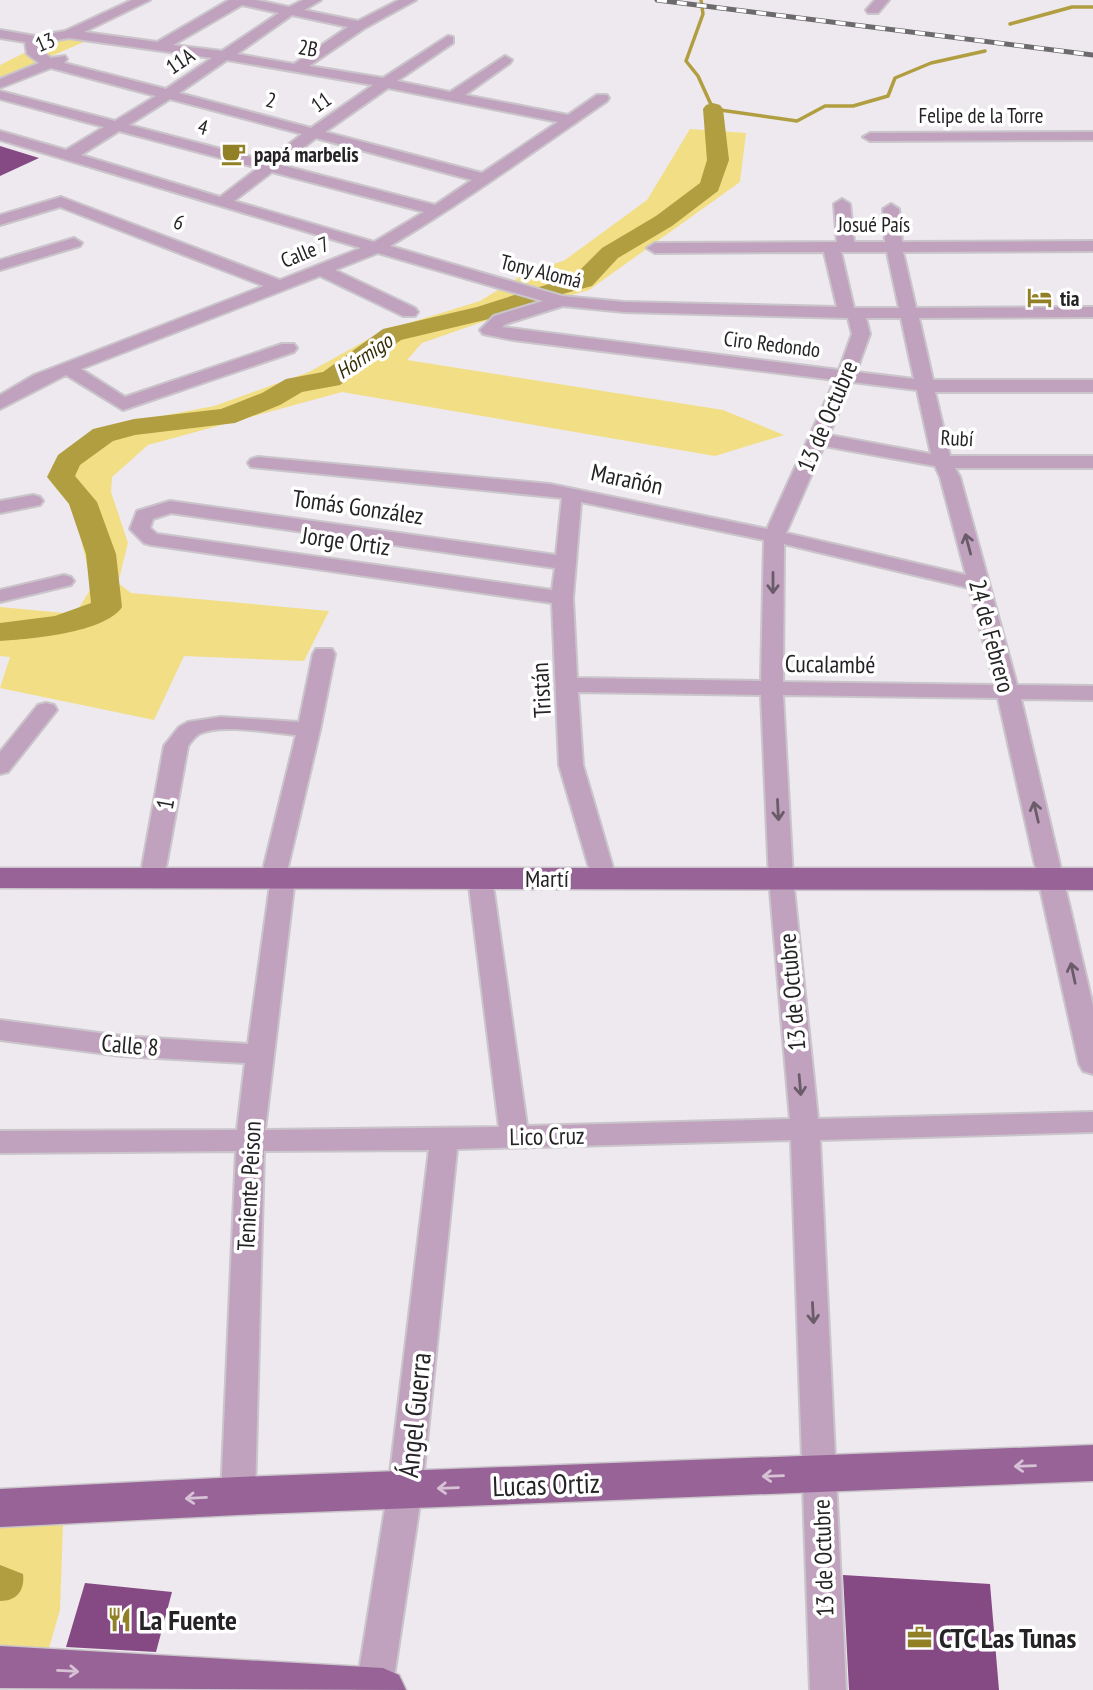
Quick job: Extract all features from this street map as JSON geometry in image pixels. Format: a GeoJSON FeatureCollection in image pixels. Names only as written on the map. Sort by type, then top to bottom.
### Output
{"type":"FeatureCollection","features":[{"type":"Feature","properties":{"kind":"main road","name":"Martí"},"geometry":{"type":"LineString","coordinates":[[0,878],[1093,878]]}},
{"type":"Feature","properties":{"kind":"main road","name":"Lucas Ortiz"},"geometry":{"type":"LineString","coordinates":[[0,1508],[238,1496],[1093,1463]]}},
{"type":"Feature","properties":{"kind":"main road"},"geometry":{"type":"LineString","coordinates":[[11,1675],[383,1690]]}},
{"type":"Feature","properties":{"kind":"street"},"geometry":{"type":"LineString","coordinates":[[69,34],[143,0]]}},
{"type":"Feature","properties":{"kind":"street"},"geometry":{"type":"LineString","coordinates":[[159,47],[238,0],[360,25]]}},
{"type":"Feature","properties":{"kind":"street","name":"11A"},"geometry":{"type":"LineString","coordinates":[[68,156],[167,95],[290,11],[314,0]]}},
{"type":"Feature","properties":{"kind":"street"},"geometry":{"type":"LineString","coordinates":[[297,68],[360,25],[409,0]]}},
{"type":"Feature","properties":{"kind":"street","name":"2B"},"geometry":{"type":"LineString","coordinates":[[0,34],[34,40],[69,34],[225,56],[384,83],[572,120]]}},
{"type":"Feature","properties":{"kind":"street","name":"13"},"geometry":{"type":"LineString","coordinates":[[0,84],[105,39]]}},
{"type":"Feature","properties":{"kind":"street"},"geometry":{"type":"LineString","coordinates":[[34,40],[31,44],[32,51],[49,63]]}},
{"type":"Feature","properties":{"kind":"street","name":"11"},"geometry":{"type":"LineString","coordinates":[[222,204],[313,133],[448,40]]}},
{"type":"Feature","properties":{"kind":"street"},"geometry":{"type":"LineString","coordinates":[[453,96],[505,60]]}},
{"type":"Feature","properties":{"kind":"street","name":"2"},"geometry":{"type":"LineString","coordinates":[[49,63],[483,178]]}},
{"type":"Feature","properties":{"kind":"street","name":"4"},"geometry":{"type":"LineString","coordinates":[[0,95],[437,211]]}},
{"type":"Feature","properties":{"kind":"street","name":"Calle 7"},"geometry":{"type":"LineString","coordinates":[[0,403],[40,379],[66,368],[376,248],[437,211],[602,98]]}},
{"type":"Feature","properties":{"kind":"street","name":"Tony Alomá"},"geometry":{"type":"LineString","coordinates":[[0,135],[222,204],[556,300],[624,307],[852,313],[1093,312]]}},
{"type":"Feature","properties":{"kind":"street","name":"Felipe de la Torre"},"geometry":{"type":"LineString","coordinates":[[870,136],[1093,136]]}},
{"type":"Feature","properties":{"kind":"street","name":"6"},"geometry":{"type":"LineString","coordinates":[[0,220],[61,202],[281,286]]}},
{"type":"Feature","properties":{"kind":"street","name":"13 de Octubre"},"geometry":{"type":"LineString","coordinates":[[828,1690],[805,1132],[781,878],[772,690],[774,536],[820,439],[861,334],[852,313],[839,247],[842,204]]}},
{"type":"Feature","properties":{"kind":"street","name":"24 de Febrero"},"geometry":{"type":"LineString","coordinates":[[891,209],[894,247],[942,462],[950,477],[1007,692],[1093,1064]]}},
{"type":"Feature","properties":{"kind":"street"},"geometry":{"type":"LineString","coordinates":[[0,265],[74,243]]}},
{"type":"Feature","properties":{"kind":"street","name":"Josué País"},"geometry":{"type":"LineString","coordinates":[[655,248],[1093,246]]}},
{"type":"Feature","properties":{"kind":"street"},"geometry":{"type":"LineString","coordinates":[[322,270],[409,312]]}},
{"type":"Feature","properties":{"kind":"street","name":"Ciro Redondo"},"geometry":{"type":"LineString","coordinates":[[556,300],[500,320],[489,330],[925,386],[1093,386]]}},
{"type":"Feature","properties":{"kind":"street"},"geometry":{"type":"LineString","coordinates":[[66,368],[123,404],[288,348]]}},
{"type":"Feature","properties":{"kind":"street","name":"Rubí"},"geometry":{"type":"LineString","coordinates":[[820,439],[942,462],[1093,462]]}},
{"type":"Feature","properties":{"kind":"street","name":"Marañón"},"geometry":{"type":"LineString","coordinates":[[258,463],[572,494],[774,536],[979,584]]}},
{"type":"Feature","properties":{"kind":"street","name":"Tristán"},"geometry":{"type":"LineString","coordinates":[[572,494],[562,598],[571,765],[604,878]]}},
{"type":"Feature","properties":{"kind":"street"},"geometry":{"type":"LineString","coordinates":[[0,507],[33,501]]}},
{"type":"Feature","properties":{"kind":"street","name":"Tomás González"},"geometry":{"type":"LineString","coordinates":[[144,515],[170,507],[565,563]]}},
{"type":"Feature","properties":{"kind":"street","name":"Jorge Ortiz"},"geometry":{"type":"LineString","coordinates":[[144,515],[141,529],[151,540],[562,598]]}},
{"type":"Feature","properties":{"kind":"street"},"geometry":{"type":"LineString","coordinates":[[0,596],[64,581]]}},
{"type":"Feature","properties":{"kind":"street","name":"Teniente Peison"},"geometry":{"type":"LineString","coordinates":[[238,1496],[250,1142],[278,878],[324,654]]}},
{"type":"Feature","properties":{"kind":"street","name":"Cucalambé"},"geometry":{"type":"LineString","coordinates":[[567,685],[1093,693]]}},
{"type":"Feature","properties":{"kind":"street"},"geometry":{"type":"LineString","coordinates":[[1,764],[46,710]]}},
{"type":"Feature","properties":{"kind":"street","name":"1"},"geometry":{"type":"LineString","coordinates":[[152,878],[176,746],[185,733],[196,727],[215,725],[309,730]]}},
{"type":"Feature","properties":{"kind":"street"},"geometry":{"type":"LineString","coordinates":[[480,878],[514,1137]]}},
{"type":"Feature","properties":{"kind":"street","name":"Calle 8"},"geometry":{"type":"LineString","coordinates":[[0,1030],[122,1046],[260,1054]]}},
{"type":"Feature","properties":{"kind":"street","name":"Lico Cruz"},"geometry":{"type":"LineString","coordinates":[[0,1142],[444,1139],[805,1132],[1093,1122]]}},
{"type":"Feature","properties":{"kind":"street","name":"Ángel Guerra"},"geometry":{"type":"LineString","coordinates":[[374,1690],[405,1490],[444,1139]]}},
{"type":"Feature","properties":{"kind":"shaded area"},"geometry":{"type":"Polygon","coordinates":[[[70,37],[91,39],[0,78],[0,65],[46,42],[70,37]]]}},
{"type":"Feature","properties":{"kind":"shaded area"},"geometry":{"type":"Polygon","coordinates":[[[690,129],[746,133],[740,182],[589,290],[502,315],[422,343],[407,360],[723,410],[784,435],[715,456],[342,392],[148,445],[112,477],[111,492],[128,543],[118,583],[131,593],[329,611],[304,661],[184,656],[154,720],[0,688],[10,657],[0,656],[0,607],[75,614],[92,587],[75,513],[55,479],[52,466],[76,442],[130,422],[214,406],[309,372],[383,331],[480,301],[521,276],[565,260],[647,200],[690,129]]]}},
{"type":"Feature","properties":{"kind":"shaded area"},"geometry":{"type":"Polygon","coordinates":[[[63,1524],[60,1610],[49,1648],[0,1647],[0,1528],[63,1524]]]}},
{"type":"Feature","properties":{"kind":"shaded area"},"geometry":{"type":"Polygon","coordinates":[[[0,1565],[23,1574],[23,1580],[19,1594],[0,1601],[0,1565]]]}},
{"type":"Feature","properties":{"kind":"building"},"geometry":{"type":"Polygon","coordinates":[[[0,146],[39,158],[0,176],[0,146]]]}},
{"type":"Feature","properties":{"kind":"building","name":"CTC Las Tunas"},"geometry":{"type":"Polygon","coordinates":[[[843,1575],[990,1584],[999,1690],[849,1690],[843,1575]]]}},
{"type":"Feature","properties":{"kind":"building","name":"La Fuente"},"geometry":{"type":"Polygon","coordinates":[[[85,1583],[172,1592],[156,1652],[66,1647],[85,1583]]]}},
{"type":"Feature","properties":{"kind":"waterway"},"geometry":{"type":"LineString","coordinates":[[701,0],[703,14],[686,61],[698,76],[713,109],[797,121],[825,106],[853,106],[888,96],[895,78],[931,63],[985,51]]}},
{"type":"Feature","properties":{"kind":"waterway"},"geometry":{"type":"LineString","coordinates":[[1010,24],[1072,7],[1093,7]]}},
{"type":"Feature","properties":{"kind":"waterway","name":"Hórmigo"},"geometry":{"type":"LineString","coordinates":[[0,632],[55,625],[82,618],[107,607],[101,554],[83,502],[61,477],[68,461],[103,435],[134,427],[226,417],[271,399],[295,385],[331,379],[392,334],[484,313],[539,293],[583,281],[610,253],[664,221],[710,186],[718,160],[713,109]]}},
{"type":"Feature","properties":{"kind":"railway"},"geometry":{"type":"LineString","coordinates":[[657,0],[1093,55]]}},
{"type":"Feature","properties":{"kind":"place","name":"papá marbelis"},"geometry":{"type":"Point","coordinates":[234,154]}},
{"type":"Feature","properties":{"kind":"place","name":"tia"},"geometry":{"type":"Point","coordinates":[1040,298]}},
{"type":"Feature","properties":{"kind":"place","name":"La Fuente"},"geometry":{"type":"Point","coordinates":[119,1619]}},
{"type":"Feature","properties":{"kind":"place","name":"CTC Las Tunas"},"geometry":{"type":"Point","coordinates":[919,1637]}}]}
